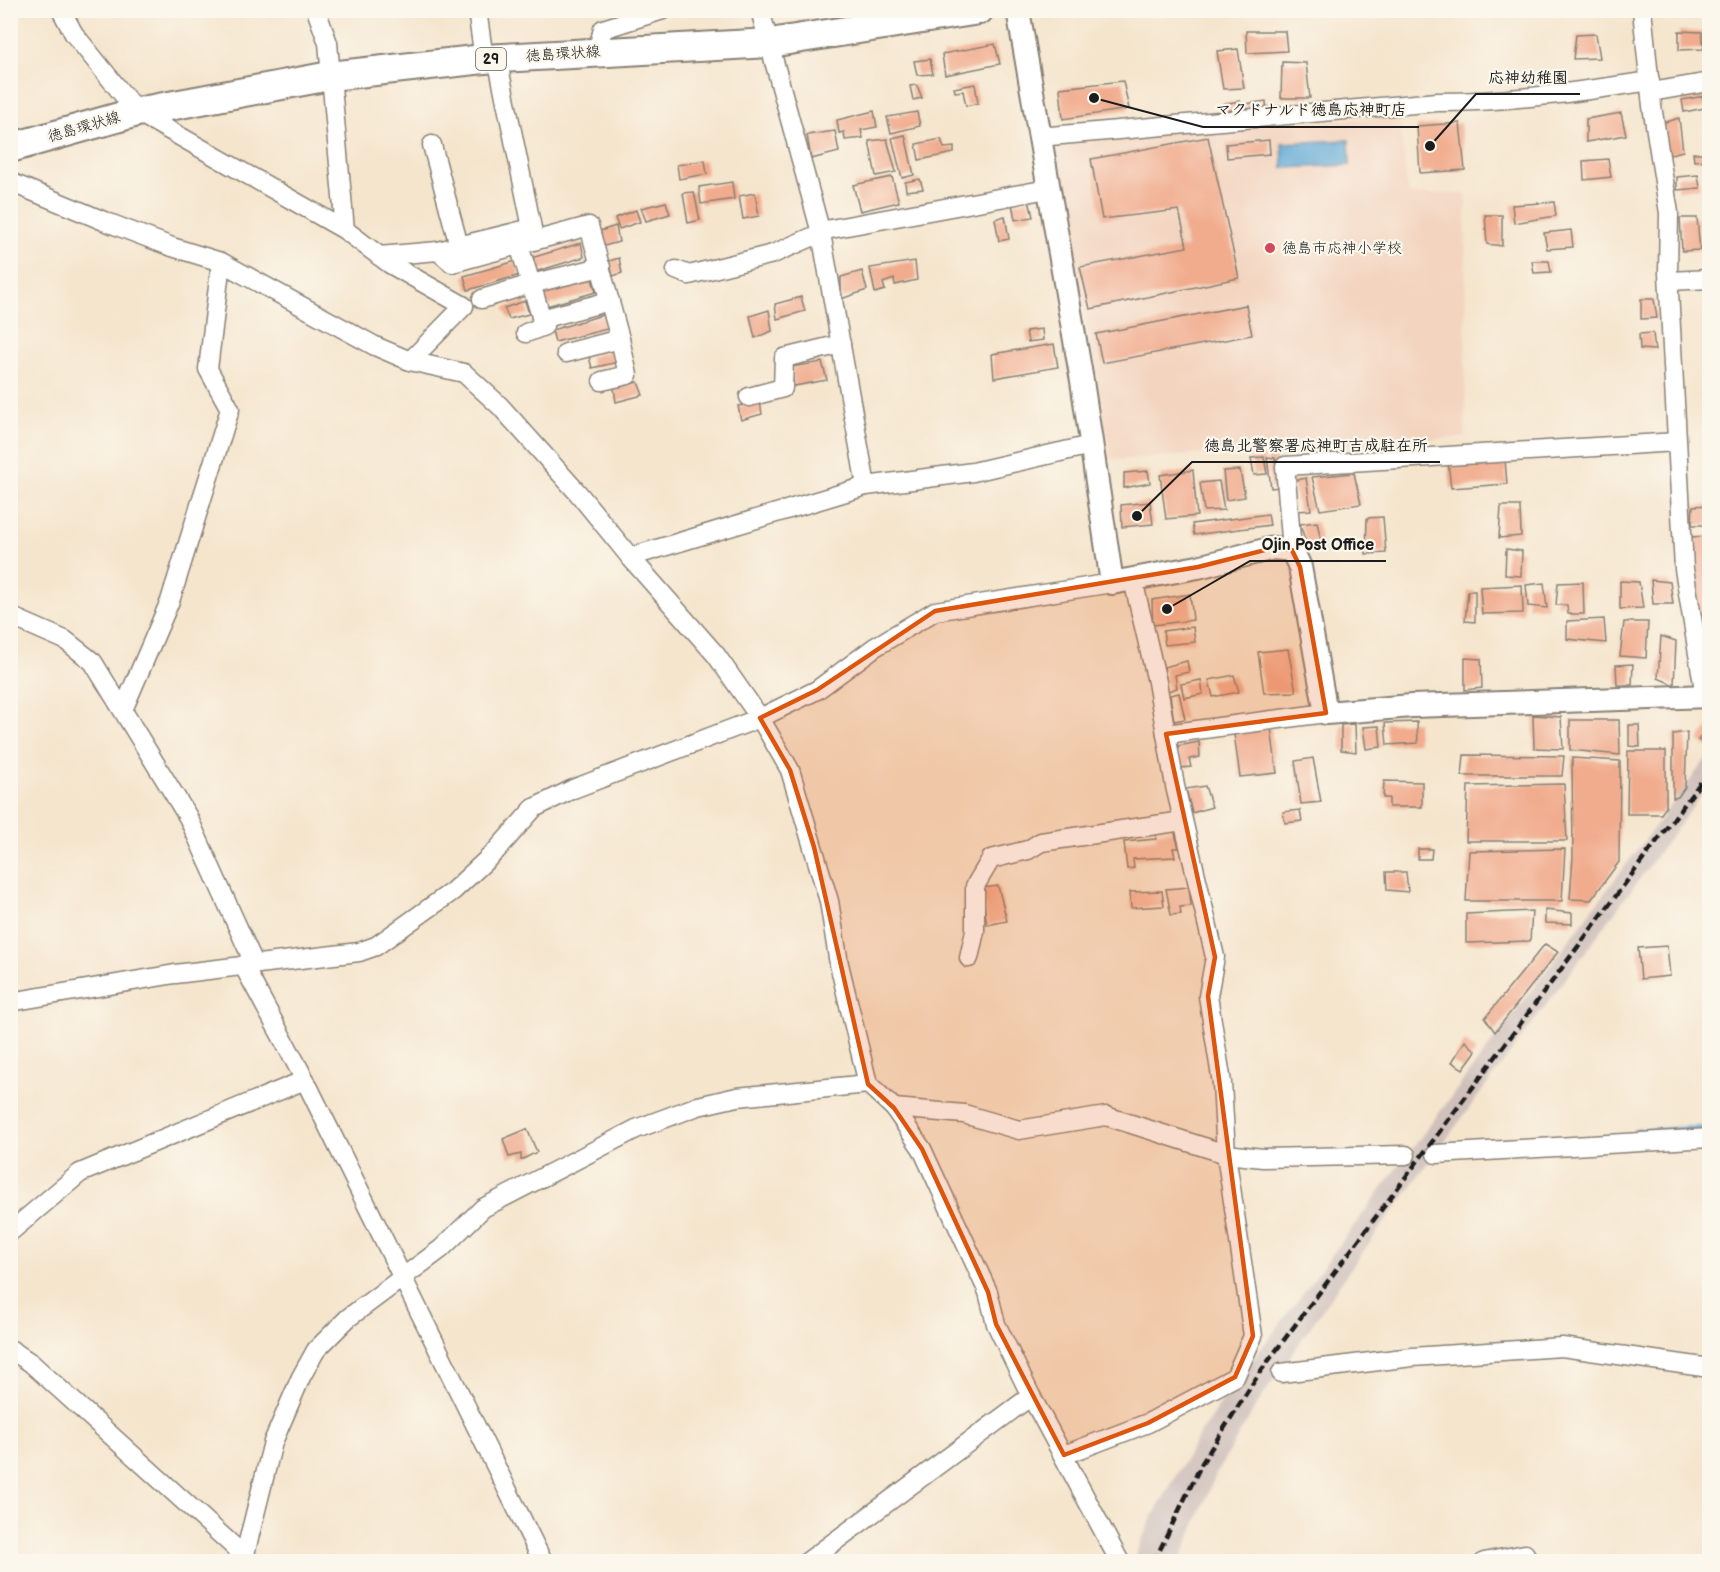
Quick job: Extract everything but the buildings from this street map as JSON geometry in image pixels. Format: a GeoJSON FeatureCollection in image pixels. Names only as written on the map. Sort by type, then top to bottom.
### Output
{"type":"FeatureCollection","features":[{"type":"Feature","properties":{"kind":"main road","name":"徳島環状線"},"geometry":{"type":"LineString","coordinates":[[10,148],[137,112],[330,76],[490,59],[770,43],[979,10]]}},
{"type":"Feature","properties":{"kind":"street"},"geometry":{"type":"LineString","coordinates":[[61,10],[74,34],[137,112],[345,230],[379,256],[464,306],[410,361]]}},
{"type":"Feature","properties":{"kind":"street"},"geometry":{"type":"LineString","coordinates":[[316,10],[328,43],[345,230]]}},
{"type":"Feature","properties":{"kind":"street"},"geometry":{"type":"LineString","coordinates":[[379,256],[438,251],[532,228],[477,10]]}},
{"type":"Feature","properties":{"kind":"street"},"geometry":{"type":"LineString","coordinates":[[597,52],[603,29],[663,10]]}},
{"type":"Feature","properties":{"kind":"street"},"geometry":{"type":"LineString","coordinates":[[760,10],[821,232],[866,486]]}},
{"type":"Feature","properties":{"kind":"street"},"geometry":{"type":"LineString","coordinates":[[1018,10],[1091,445],[1123,581],[1157,682],[1183,821],[1215,957],[1208,996],[1222,1083],[1226,1154],[1253,1336],[1234,1377],[1148,1423],[1064,1455]]}},
{"type":"Feature","properties":{"kind":"street"},"geometry":{"type":"LineString","coordinates":[[1166,734],[1326,712],[1533,700],[1707,696],[1684,569],[1669,281],[1669,213],[1642,10]]}},
{"type":"Feature","properties":{"kind":"street"},"geometry":{"type":"LineString","coordinates":[[1039,137],[1437,102],[1491,102],[1710,82]]}},
{"type":"Feature","properties":{"kind":"street"},"geometry":{"type":"LineString","coordinates":[[432,145],[459,246]]}},
{"type":"Feature","properties":{"kind":"street"},"geometry":{"type":"LineString","coordinates":[[10,182],[162,243],[221,262],[375,346],[410,361],[464,373],[500,406],[578,493],[630,557],[716,655],[760,718],[790,770],[829,901],[839,963],[868,1084],[894,1108],[922,1149],[988,1292],[996,1324],[1031,1396],[1120,1562]]}},
{"type":"Feature","properties":{"kind":"street"},"geometry":{"type":"LineString","coordinates":[[676,270],[689,275],[773,254],[821,232],[1048,189]]}},
{"type":"Feature","properties":{"kind":"street"},"geometry":{"type":"LineString","coordinates":[[438,251],[452,264],[589,226],[628,375],[602,381]]}},
{"type":"Feature","properties":{"kind":"street"},"geometry":{"type":"LineString","coordinates":[[519,245],[544,326],[526,333]]}},
{"type":"Feature","properties":{"kind":"street"},"geometry":{"type":"LineString","coordinates":[[123,710],[170,602],[230,409],[208,369],[221,262]]}},
{"type":"Feature","properties":{"kind":"street"},"geometry":{"type":"LineString","coordinates":[[482,299],[601,267]]}},
{"type":"Feature","properties":{"kind":"street"},"geometry":{"type":"LineString","coordinates":[[1669,281],[1710,279]]}},
{"type":"Feature","properties":{"kind":"street"},"geometry":{"type":"LineString","coordinates":[[542,319],[610,302]]}},
{"type":"Feature","properties":{"kind":"street"},"geometry":{"type":"LineString","coordinates":[[566,353],[620,339]]}},
{"type":"Feature","properties":{"kind":"street"},"geometry":{"type":"LineString","coordinates":[[749,398],[783,388],[784,358],[841,344]]}},
{"type":"Feature","properties":{"kind":"street"},"geometry":{"type":"LineString","coordinates":[[1326,712],[1300,567],[1292,550],[1285,465],[1677,442]]}},
{"type":"Feature","properties":{"kind":"street"},"geometry":{"type":"LineString","coordinates":[[630,557],[866,486],[973,472],[1091,445]]}},
{"type":"Feature","properties":{"kind":"street"},"geometry":{"type":"LineString","coordinates":[[10,1002],[249,964],[359,952],[376,946],[453,891],[495,852],[534,808],[573,789],[760,718],[817,690],[875,647],[935,611],[1123,581],[1198,567],[1273,548],[1292,550]]}},
{"type":"Feature","properties":{"kind":"street"},"geometry":{"type":"LineString","coordinates":[[10,616],[65,640],[93,662],[188,817],[249,964],[543,1562]]}},
{"type":"Feature","properties":{"kind":"street"},"geometry":{"type":"LineString","coordinates":[[969,958],[975,931],[975,886],[991,859],[1028,850],[1041,842],[1183,821]]}},
{"type":"Feature","properties":{"kind":"street"},"geometry":{"type":"LineString","coordinates":[[10,1232],[80,1173],[305,1080]]}},
{"type":"Feature","properties":{"kind":"street"},"geometry":{"type":"LineString","coordinates":[[10,1349],[31,1363],[246,1560],[273,1442],[301,1377],[316,1350],[348,1318],[441,1249],[483,1208],[636,1129],[698,1106],[737,1097],[868,1084]]}},
{"type":"Feature","properties":{"kind":"street"},"geometry":{"type":"LineString","coordinates":[[894,1108],[964,1114],[1019,1130],[1106,1116],[1226,1154],[1263,1158],[1406,1155]]}},
{"type":"Feature","properties":{"kind":"street"},"geometry":{"type":"LineString","coordinates":[[1436,1154],[1710,1138]]}},
{"type":"Feature","properties":{"kind":"street"},"geometry":{"type":"LineString","coordinates":[[1281,1373],[1412,1357],[1562,1347],[1710,1368]]}},
{"type":"Feature","properties":{"kind":"street"},"geometry":{"type":"LineString","coordinates":[[807,1562],[1031,1396]]}},
{"type":"Feature","properties":{"kind":"street"},"geometry":{"type":"LineString","coordinates":[[1484,1562],[1525,1554],[1529,1562]]}},
{"type":"Feature","properties":{"kind":"highlighted area"},"geometry":{"type":"Polygon","coordinates":[[[1273,548],[1292,550],[1300,567],[1326,713],[1166,734],[1215,957],[1208,996],[1253,1336],[1235,1377],[1148,1423],[1064,1455],[996,1324],[988,1292],[922,1149],[894,1108],[868,1084],[814,847],[790,770],[760,718],[817,690],[935,611],[1198,567],[1273,548]]]}},
{"type":"Feature","properties":{"kind":"shaded area","name":"徳島市応神小学校"},"geometry":{"type":"Polygon","coordinates":[[[1399,117],[1408,194],[1466,194],[1465,437],[1111,460],[1054,145],[1214,126],[1399,117]]]}},
{"type":"Feature","properties":{"kind":"shaded area"},"geometry":{"type":"Polygon","coordinates":[[[1709,755],[1709,785],[1353,1265],[1256,1406],[1217,1472],[1180,1561],[1133,1562],[1148,1525],[1199,1435],[1236,1382],[1709,755]]]}},
{"type":"Feature","properties":{"kind":"water"},"geometry":{"type":"Polygon","coordinates":[[[1349,140],[1350,165],[1283,168],[1282,143],[1349,140]]]}},
{"type":"Feature","properties":{"kind":"waterway"},"geometry":{"type":"LineString","coordinates":[[1637,1131],[1710,1128]]}},
{"type":"Feature","properties":{"kind":"railway"},"geometry":{"type":"LineString","coordinates":[[1154,1562],[1202,1463],[1260,1372],[1710,770]]}},
{"type":"Feature","properties":{"kind":"place","name":"マクドナルド徳島応神町店"},"geometry":{"type":"Point","coordinates":[1094,98]}},
{"type":"Feature","properties":{"kind":"place","name":"応神幼稚園"},"geometry":{"type":"Point","coordinates":[1430,146]}},
{"type":"Feature","properties":{"kind":"place","name":"徳島市応神小学校"},"geometry":{"type":"Point","coordinates":[1270,248]}},
{"type":"Feature","properties":{"kind":"place","name":"徳島北警察署応神町吉成駐在所"},"geometry":{"type":"Point","coordinates":[1137,516]}},
{"type":"Feature","properties":{"kind":"place","name":"Ojin Post Office"},"geometry":{"type":"Point","coordinates":[1167,609]}}]}
